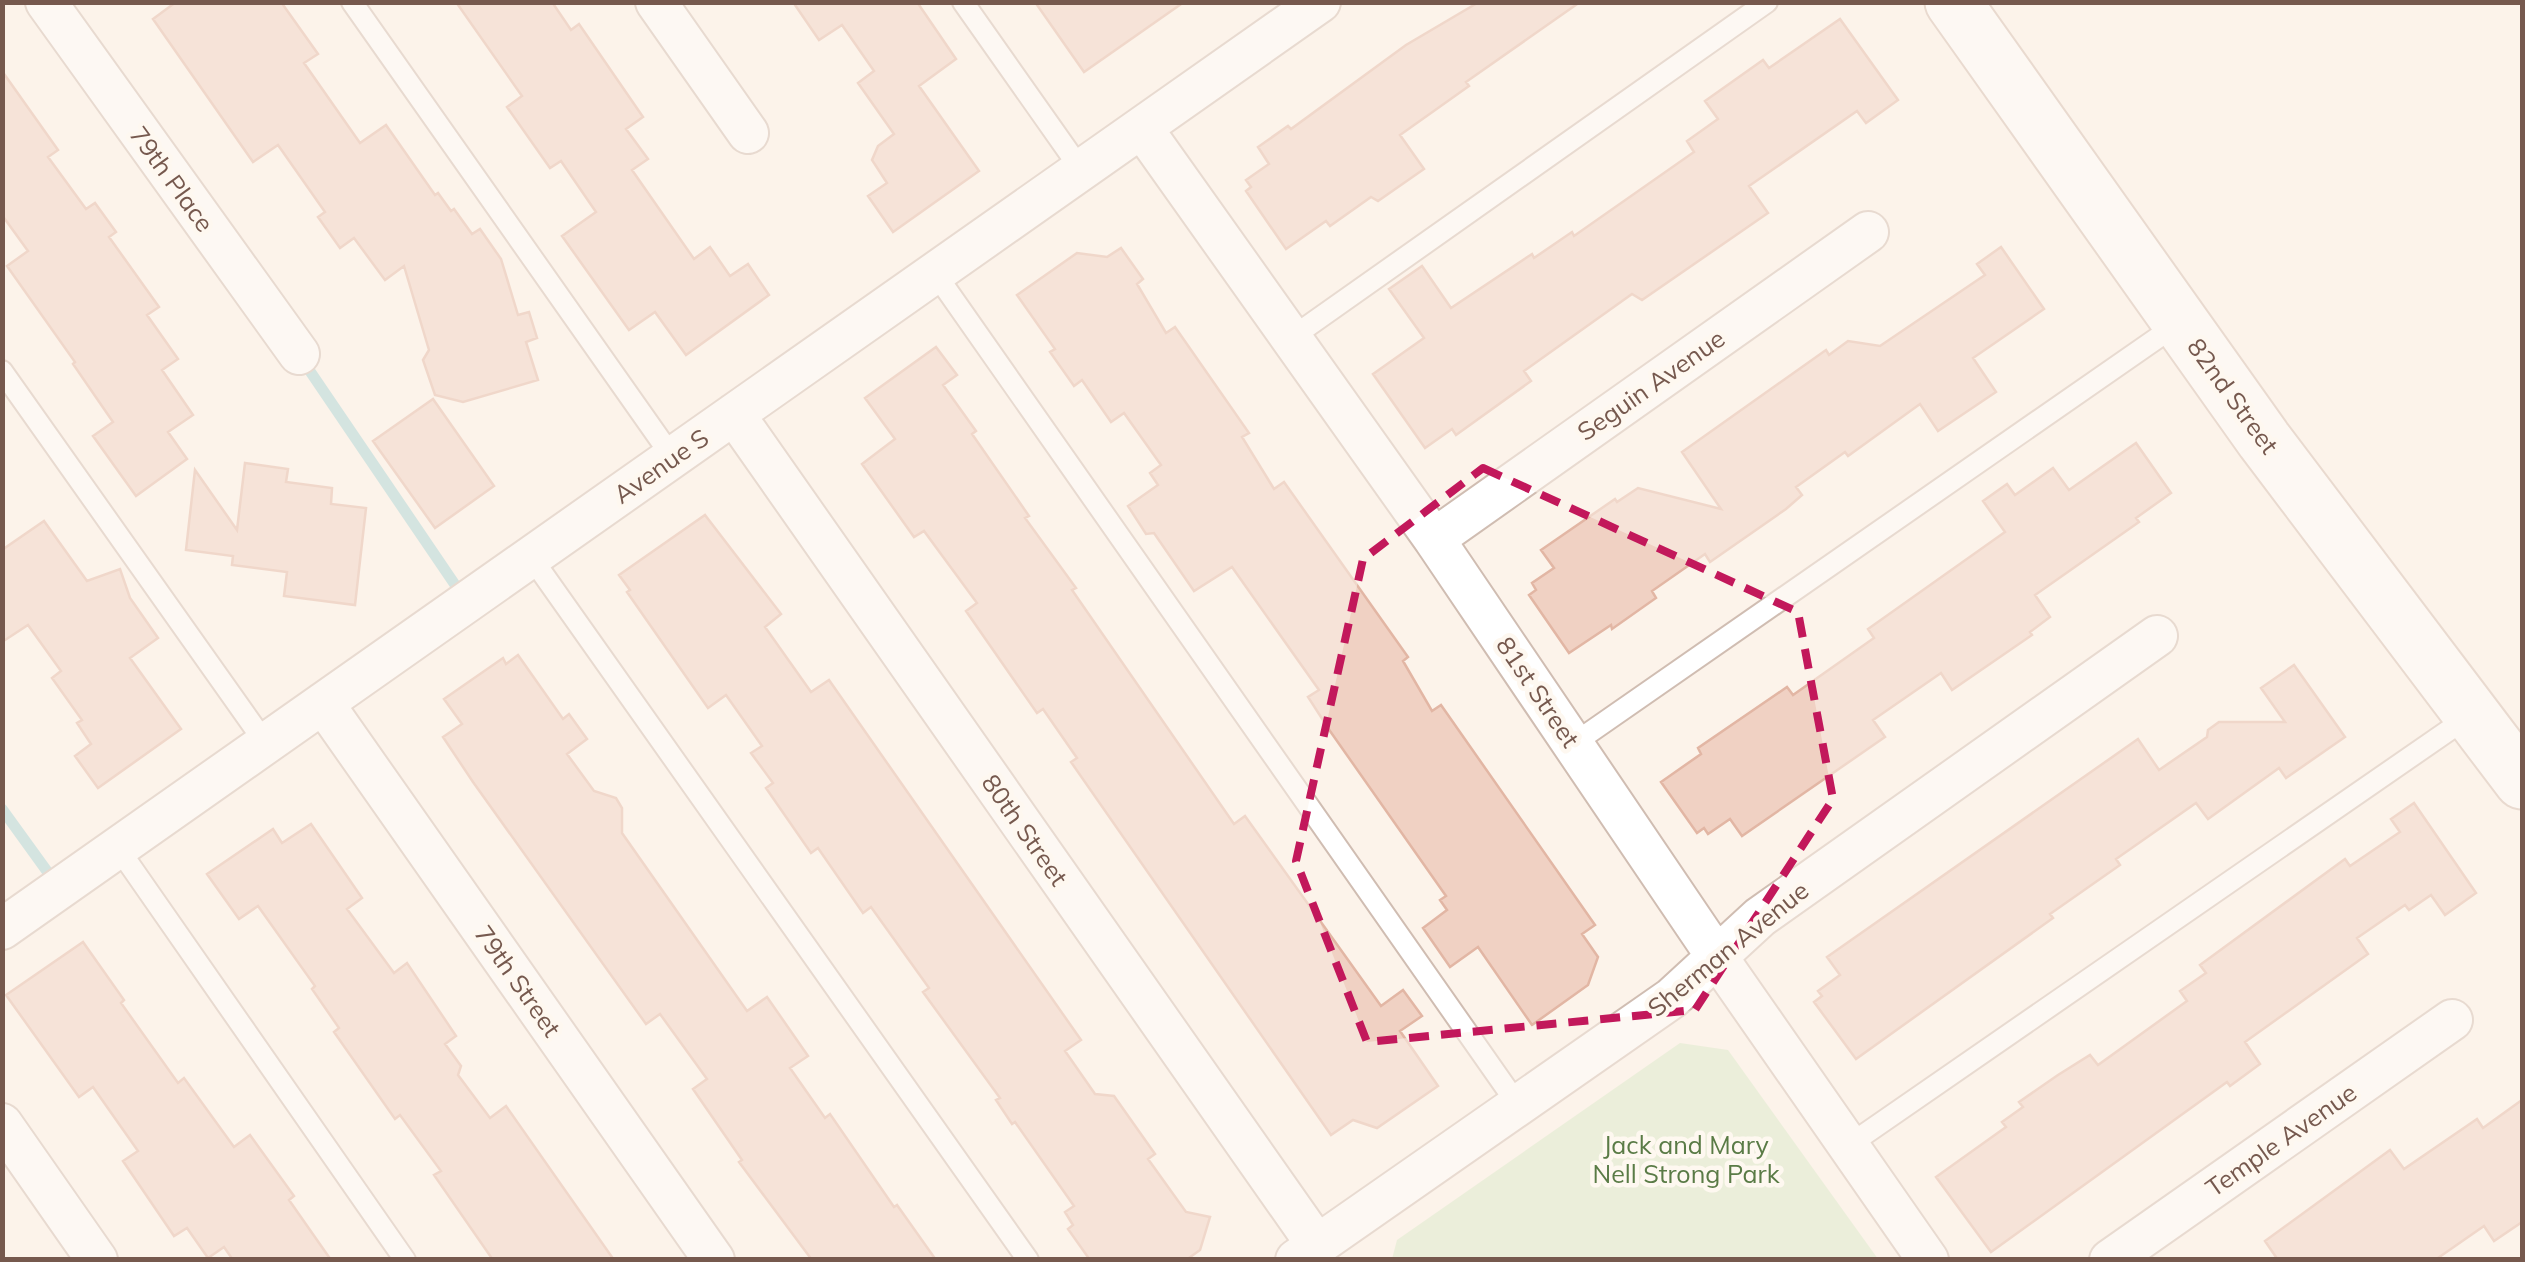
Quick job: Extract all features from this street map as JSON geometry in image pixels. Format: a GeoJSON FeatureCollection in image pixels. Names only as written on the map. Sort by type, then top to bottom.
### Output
{"type":"FeatureCollection","features":[{"type":"Feature","properties":{"kind":"main road","name":"82nd Street"},"geometry":{"type":"LineString","coordinates":[[1954,2],[2360,570],[2522,781]]}},
{"type":"Feature","properties":{"kind":"street","name":"79th Place"},"geometry":{"type":"LineString","coordinates":[[46,2],[299,354]]}},
{"type":"Feature","properties":{"kind":"street"},"geometry":{"type":"LineString","coordinates":[[656,2],[748,133]]}},
{"type":"Feature","properties":{"kind":"street","name":"Avenue S"},"geometry":{"type":"LineString","coordinates":[[2,928],[1082,171],[1295,10]]}},
{"type":"Feature","properties":{"kind":"street","name":"81st Street"},"geometry":{"type":"LineString","coordinates":[[1142,128],[1434,539],[1928,1260]]}},
{"type":"Feature","properties":{"kind":"street","name":"Seguin Avenue"},"geometry":{"type":"LineString","coordinates":[[1434,539],[1868,232]]}},
{"type":"Feature","properties":{"kind":"street","name":"80th Street"},"geometry":{"type":"LineString","coordinates":[[734,414],[1306,1252]]}},
{"type":"Feature","properties":{"kind":"street","name":"Sherman Avenue"},"geometry":{"type":"LineString","coordinates":[[1306,1252],[1672,998],[1760,917],[2157,636]]}},
{"type":"Feature","properties":{"kind":"street","name":"79th Street"},"geometry":{"type":"LineString","coordinates":[[323,703],[714,1260]]}},
{"type":"Feature","properties":{"kind":"street","name":"Temple Avenue"},"geometry":{"type":"LineString","coordinates":[[2110,1260],[2452,1020]]}},
{"type":"Feature","properties":{"kind":"street"},"geometry":{"type":"LineString","coordinates":[[2,1124],[97,1260]]}},
{"type":"Feature","properties":{"kind":"lane"},"geometry":{"type":"LineString","coordinates":[[352,2],[673,458]]}},
{"type":"Feature","properties":{"kind":"lane"},"geometry":{"type":"LineString","coordinates":[[963,2],[1082,171]]}},
{"type":"Feature","properties":{"kind":"lane"},"geometry":{"type":"LineString","coordinates":[[1291,338],[1767,2]]}},
{"type":"Feature","properties":{"kind":"lane"},"geometry":{"type":"LineString","coordinates":[[935,273],[1518,1106]]}},
{"type":"Feature","properties":{"kind":"lane"},"geometry":{"type":"LineString","coordinates":[[1573,744],[2180,323]]}},
{"type":"Feature","properties":{"kind":"lane"},"geometry":{"type":"LineString","coordinates":[[2,371],[266,744]]}},
{"type":"Feature","properties":{"kind":"lane"},"geometry":{"type":"LineString","coordinates":[[532,557],[1028,1260]]}},
{"type":"Feature","properties":{"kind":"lane"},"geometry":{"type":"LineString","coordinates":[[1848,1145],[2472,715]]}},
{"type":"Feature","properties":{"kind":"lane"},"geometry":{"type":"LineString","coordinates":[[118,848],[405,1260]]}},
{"type":"Feature","properties":{"kind":"highlighted area"},"geometry":{"type":"Polygon","coordinates":[[[1483,468],[1798,612],[1833,799],[1695,1010],[1367,1042],[1296,861],[1363,559],[1483,468]]]}},
{"type":"Feature","properties":{"kind":"green space","name":"Jack and Mary Nell Strong Park"},"geometry":{"type":"Polygon","coordinates":[[[1680,1043],[1728,1050],[1878,1259],[1392,1259],[1397,1240],[1680,1043]]]}},
{"type":"Feature","properties":{"kind":"building"},"geometry":{"type":"Polygon","coordinates":[[[176,2],[281,2],[318,54],[304,63],[360,143],[386,125],[435,195],[438,193],[451,211],[454,209],[472,234],[480,229],[501,259],[518,315],[529,312],[537,338],[526,342],[538,380],[463,402],[435,395],[423,360],[429,350],[404,266],[385,280],[354,238],[340,248],[318,217],[325,212],[278,145],[253,162],[153,19],[176,2]]]}},
{"type":"Feature","properties":{"kind":"building"},"geometry":{"type":"Polygon","coordinates":[[[456,2],[552,2],[571,30],[579,24],[643,117],[626,129],[648,159],[632,170],[694,259],[710,247],[730,276],[748,264],[769,295],[686,355],[655,312],[629,330],[562,236],[596,212],[561,161],[550,168],[507,107],[522,96],[456,2]]]}},
{"type":"Feature","properties":{"kind":"building"},"geometry":{"type":"Polygon","coordinates":[[[793,2],[917,2],[956,59],[919,86],[979,171],[893,232],[868,196],[887,183],[872,160],[878,146],[894,134],[858,83],[874,71],[842,25],[819,40],[793,2]]]}},
{"type":"Feature","properties":{"kind":"building"},"geometry":{"type":"Polygon","coordinates":[[[1035,2],[1184,2],[1084,72],[1035,2]]]}},
{"type":"Feature","properties":{"kind":"building"},"geometry":{"type":"Polygon","coordinates":[[[1479,2],[1580,2],[1466,82],[1469,86],[1400,135],[1424,169],[1378,201],[1371,197],[1330,226],[1326,221],[1286,249],[1246,191],[1251,187],[1246,180],[1269,164],[1258,147],[1288,126],[1291,129],[1406,45],[1479,2]]]}},
{"type":"Feature","properties":{"kind":"building"},"geometry":{"type":"Polygon","coordinates":[[[1840,19],[1898,100],[1866,123],[1857,111],[1749,186],[1768,213],[1642,300],[1632,294],[1524,371],[1531,381],[1456,435],[1452,429],[1425,448],[1373,374],[1424,338],[1389,289],[1422,266],[1451,308],[1532,254],[1534,258],[1572,232],[1574,236],[1694,152],[1687,141],[1718,119],[1705,101],[1763,60],[1769,68],[1840,19]]]}},
{"type":"Feature","properties":{"kind":"building"},"geometry":{"type":"Polygon","coordinates":[[[2,71],[58,150],[48,157],[86,209],[95,203],[116,232],[109,237],[159,307],[147,315],[178,359],[162,370],[193,415],[168,432],[187,459],[136,496],[93,436],[113,422],[7,266],[28,251],[2,215],[2,71]]]}},
{"type":"Feature","properties":{"kind":"building"},"geometry":{"type":"Polygon","coordinates":[[[2001,247],[2044,309],[1973,358],[1996,392],[1938,431],[1920,404],[1848,456],[1845,452],[1796,487],[1802,495],[1786,509],[1710,562],[1705,554],[1652,591],[1656,598],[1569,653],[1529,595],[1536,590],[1532,583],[1554,568],[1541,550],[1615,499],[1617,502],[1638,488],[1721,509],[1682,452],[1826,350],[1829,355],[1848,341],[1880,346],[1985,275],[1977,264],[2001,247]]]}},
{"type":"Feature","properties":{"kind":"building"},"geometry":{"type":"Polygon","coordinates":[[[1121,248],[1143,279],[1137,284],[1166,333],[1175,327],[1249,433],[1242,437],[1274,489],[1284,482],[1408,657],[1403,661],[1432,711],[1441,705],[1595,925],[1582,934],[1598,957],[1588,985],[1532,1025],[1478,947],[1450,967],[1423,928],[1447,910],[1440,900],[1446,896],[1330,731],[1308,697],[1319,690],[1232,567],[1194,591],[1154,533],[1146,534],[1128,506],[1158,485],[1150,473],[1161,465],[1124,413],[1111,422],[1082,380],[1074,386],[1050,352],[1055,349],[1017,295],[1077,253],[1107,257],[1121,248]]]}},
{"type":"Feature","properties":{"kind":"building"},"geometry":{"type":"Polygon","coordinates":[[[936,347],[957,375],[943,385],[976,431],[972,434],[1029,516],[1025,518],[1076,588],[1072,590],[1234,824],[1245,816],[1381,1006],[1403,990],[1422,1016],[1400,1031],[1438,1086],[1377,1128],[1353,1120],[1331,1135],[1071,762],[1077,758],[1043,709],[1037,713],[966,611],[977,603],[924,531],[914,537],[862,464],[895,439],[865,398],[936,347]]]}},
{"type":"Feature","properties":{"kind":"building"},"geometry":{"type":"Polygon","coordinates":[[[433,399],[494,486],[435,528],[373,441],[433,399]]]}},
{"type":"Feature","properties":{"kind":"building"},"geometry":{"type":"Polygon","coordinates":[[[2136,443],[2171,493],[2136,518],[2139,522],[2035,595],[2050,617],[2030,632],[2032,635],[1952,690],[1941,673],[1873,720],[1885,737],[1742,836],[1730,819],[1708,834],[1704,828],[1697,833],[1661,782],[1701,754],[1698,748],[1787,687],[1793,695],[1874,638],[1868,629],[2005,532],[1983,501],[2007,484],[2015,495],[2053,468],[2069,490],[2136,443]]]}},
{"type":"Feature","properties":{"kind":"building"},"geometry":{"type":"Polygon","coordinates":[[[245,463],[288,469],[286,482],[332,488],[331,504],[366,508],[355,605],[284,596],[287,572],[232,565],[233,556],[186,550],[195,470],[237,530],[245,463]]]}},
{"type":"Feature","properties":{"kind":"building"},"geometry":{"type":"Polygon","coordinates":[[[705,515],[781,614],[765,627],[811,692],[829,680],[1081,1040],[1065,1051],[1095,1094],[1114,1096],[1155,1154],[1148,1159],[1186,1212],[1210,1217],[1200,1250],[1186,1260],[1090,1260],[1068,1229],[1073,1225],[1065,1212],[1074,1206],[1015,1122],[1012,1124],[996,1100],[1000,1098],[923,992],[929,988],[871,907],[863,913],[818,848],[811,853],[766,788],[773,783],[751,753],[762,746],[726,695],[708,708],[627,592],[630,590],[619,575],[705,515]]]}},
{"type":"Feature","properties":{"kind":"building"},"geometry":{"type":"Polygon","coordinates":[[[44,521],[87,581],[120,569],[130,598],[158,638],[130,658],[181,729],[98,788],[75,756],[91,744],[77,723],[82,720],[52,678],[61,671],[28,625],[2,642],[2,550],[44,521]]]}},
{"type":"Feature","properties":{"kind":"building"},"geometry":{"type":"Polygon","coordinates":[[[518,655],[563,719],[569,714],[587,739],[567,754],[594,791],[616,798],[622,808],[622,833],[747,1011],[767,997],[808,1056],[790,1068],[825,1118],[830,1114],[936,1260],[812,1260],[739,1162],[742,1160],[693,1089],[707,1079],[660,1014],[646,1024],[473,782],[443,737],[462,724],[444,699],[503,658],[506,664],[518,655]]]}},
{"type":"Feature","properties":{"kind":"building"},"geometry":{"type":"Polygon","coordinates":[[[2294,665],[2345,737],[2286,778],[2279,768],[2208,819],[2196,803],[2116,859],[2120,865],[2050,914],[2053,918],[1856,1059],[1814,1002],[1822,996],[1818,991],[1840,975],[1827,957],[2138,739],[2159,770],[2207,737],[2208,730],[2219,722],[2285,722],[2261,688],[2294,665]]]}},
{"type":"Feature","properties":{"kind":"building"},"geometry":{"type":"Polygon","coordinates":[[[2414,803],[2476,893],[2445,915],[2431,895],[2409,910],[2405,905],[2357,938],[2368,954],[2245,1042],[2260,1064],[2230,1086],[2227,1082],[1991,1252],[1936,1177],[2006,1127],[2002,1122],[2023,1107],[2019,1102],[2090,1055],[2098,1065],[2187,1001],[2180,991],[2206,973],[2200,965],[2345,859],[2350,866],[2400,832],[2391,819],[2414,803]]]}},
{"type":"Feature","properties":{"kind":"building"},"geometry":{"type":"Polygon","coordinates":[[[311,824],[362,898],[347,909],[394,973],[407,963],[456,1036],[445,1044],[461,1066],[458,1075],[490,1118],[506,1106],[614,1260],[493,1260],[434,1175],[441,1171],[400,1115],[395,1119],[334,1032],[339,1028],[312,989],[315,986],[258,906],[239,919],[207,874],[273,829],[282,843],[311,824]]]}},
{"type":"Feature","properties":{"kind":"building"},"geometry":{"type":"Polygon","coordinates":[[[83,942],[178,1083],[184,1078],[234,1147],[250,1135],[294,1196],[289,1200],[331,1260],[233,1260],[224,1247],[208,1258],[187,1228],[174,1236],[123,1161],[138,1151],[93,1087],[79,1097],[6,995],[83,942]]]}},
{"type":"Feature","properties":{"kind":"building"},"geometry":{"type":"Polygon","coordinates":[[[2522,1100],[2522,1222],[2494,1241],[2484,1226],[2435,1260],[2278,1260],[2265,1241],[2390,1150],[2404,1169],[2477,1119],[2483,1128],[2522,1100]]]}},
{"type":"Feature","properties":{"kind":"waterway"},"geometry":{"type":"LineString","coordinates":[[301,358],[462,595]]}},
{"type":"Feature","properties":{"kind":"waterway"},"geometry":{"type":"LineString","coordinates":[[2,809],[57,885]]}}]}
